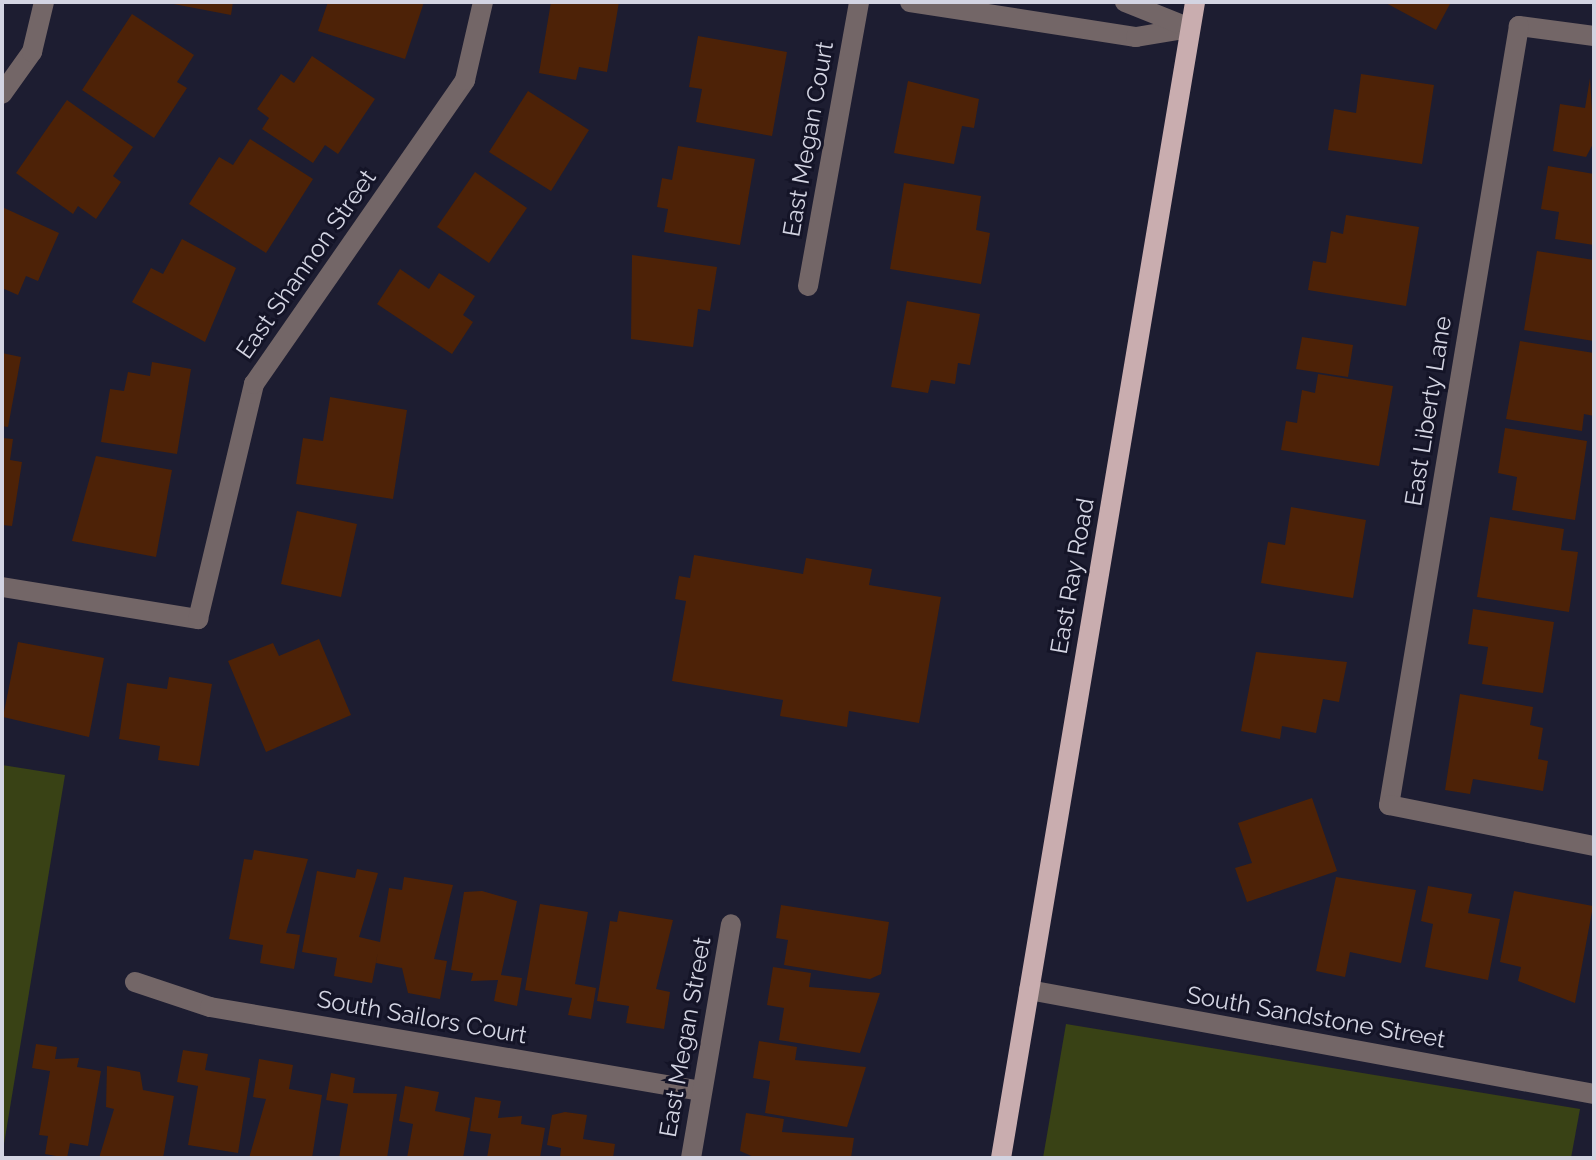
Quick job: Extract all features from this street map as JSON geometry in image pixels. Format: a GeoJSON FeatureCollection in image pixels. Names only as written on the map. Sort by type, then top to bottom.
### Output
{"type":"FeatureCollection","features":[{"type":"Feature","properties":{"kind":"main road","name":"East Ray Road"},"geometry":{"type":"LineString","coordinates":[[1001,1158],[1195,2]]}},
{"type":"Feature","properties":{"kind":"street"},"geometry":{"type":"LineString","coordinates":[[2,94],[32,52],[44,2]]}},
{"type":"Feature","properties":{"kind":"street","name":"East Shannon Street"},"geometry":{"type":"LineString","coordinates":[[2,587],[198,619],[254,384],[465,80],[483,2]]}},
{"type":"Feature","properties":{"kind":"street","name":"East Megan Court"},"geometry":{"type":"LineString","coordinates":[[808,286],[859,2]]}},
{"type":"Feature","properties":{"kind":"street"},"geometry":{"type":"LineString","coordinates":[[910,2],[1136,37],[1190,28]]}},
{"type":"Feature","properties":{"kind":"street"},"geometry":{"type":"LineString","coordinates":[[1125,2],[1190,28]]}},
{"type":"Feature","properties":{"kind":"street","name":"East Liberty Lane"},"geometry":{"type":"LineString","coordinates":[[1594,36],[1519,26],[1389,805],[1594,846]]}},
{"type":"Feature","properties":{"kind":"street","name":"East Megan Street"},"geometry":{"type":"LineString","coordinates":[[691,1158],[731,924]]}},
{"type":"Feature","properties":{"kind":"street","name":"South Sailors Court"},"geometry":{"type":"LineString","coordinates":[[135,982],[210,1007],[702,1091]]}},
{"type":"Feature","properties":{"kind":"street","name":"South Sandstone Street"},"geometry":{"type":"LineString","coordinates":[[1029,990],[1594,1094]]}},
{"type":"Feature","properties":{"kind":"green space"},"geometry":{"type":"Polygon","coordinates":[[[2,765],[65,775],[2,1156],[2,765]]]}},
{"type":"Feature","properties":{"kind":"green space"},"geometry":{"type":"Polygon","coordinates":[[[1066,1024],[1580,1109],[1571,1158],[1043,1158],[1066,1024]]]}},
{"type":"Feature","properties":{"kind":"building"},"geometry":{"type":"Polygon","coordinates":[[[163,2],[233,2],[231,15],[163,2]]]}},
{"type":"Feature","properties":{"kind":"building"},"geometry":{"type":"Polygon","coordinates":[[[328,2],[424,2],[405,59],[318,31],[328,2]]]}},
{"type":"Feature","properties":{"kind":"building"},"geometry":{"type":"Polygon","coordinates":[[[551,2],[619,2],[607,72],[579,67],[576,80],[539,73],[551,2]]]}},
{"type":"Feature","properties":{"kind":"building"},"geometry":{"type":"Polygon","coordinates":[[[1384,2],[1451,2],[1436,30],[1384,2]]]}},
{"type":"Feature","properties":{"kind":"building"},"geometry":{"type":"Polygon","coordinates":[[[132,14],[194,55],[177,82],[187,88],[154,138],[82,90],[132,14]]]}},
{"type":"Feature","properties":{"kind":"building"},"geometry":{"type":"Polygon","coordinates":[[[698,36],[787,52],[772,136],[696,122],[702,89],[689,87],[698,36]]]}},
{"type":"Feature","properties":{"kind":"building"},"geometry":{"type":"Polygon","coordinates":[[[312,56],[375,99],[338,154],[325,145],[313,163],[262,129],[269,118],[257,109],[281,74],[294,83],[312,56]]]}},
{"type":"Feature","properties":{"kind":"building"},"geometry":{"type":"Polygon","coordinates":[[[1361,74],[1434,85],[1422,164],[1328,150],[1334,109],[1356,113],[1361,74]]]}},
{"type":"Feature","properties":{"kind":"building"},"geometry":{"type":"Polygon","coordinates":[[[1590,78],[1594,142],[1586,157],[1553,151],[1560,104],[1585,108],[1590,78]]]}},
{"type":"Feature","properties":{"kind":"building"},"geometry":{"type":"Polygon","coordinates":[[[908,81],[979,99],[974,128],[962,126],[954,164],[894,153],[908,81]]]}},
{"type":"Feature","properties":{"kind":"building"},"geometry":{"type":"Polygon","coordinates":[[[528,91],[589,130],[551,191],[489,152],[528,91]]]}},
{"type":"Feature","properties":{"kind":"building"},"geometry":{"type":"Polygon","coordinates":[[[67,100],[133,147],[113,176],[121,182],[96,219],[78,206],[73,214],[16,173],[67,100]]]}},
{"type":"Feature","properties":{"kind":"building"},"geometry":{"type":"Polygon","coordinates":[[[250,139],[313,179],[266,253],[189,204],[219,157],[233,165],[250,139]]]}},
{"type":"Feature","properties":{"kind":"building"},"geometry":{"type":"Polygon","coordinates":[[[678,146],[755,159],[740,245],[664,232],[668,209],[657,207],[662,178],[672,180],[678,146]]]}},
{"type":"Feature","properties":{"kind":"building"},"geometry":{"type":"Polygon","coordinates":[[[1548,166],[1594,174],[1594,245],[1555,239],[1559,212],[1541,209],[1548,166]]]}},
{"type":"Feature","properties":{"kind":"building"},"geometry":{"type":"Polygon","coordinates":[[[475,172],[527,208],[489,263],[437,227],[475,172]]]}},
{"type":"Feature","properties":{"kind":"building"},"geometry":{"type":"Polygon","coordinates":[[[904,183],[981,196],[976,230],[990,233],[981,284],[890,269],[904,183]]]}},
{"type":"Feature","properties":{"kind":"building"},"geometry":{"type":"Polygon","coordinates":[[[2,207],[59,233],[38,281],[26,276],[18,295],[2,288],[2,207]]]}},
{"type":"Feature","properties":{"kind":"building"},"geometry":{"type":"Polygon","coordinates":[[[1346,215],[1419,227],[1406,306],[1308,290],[1313,261],[1326,263],[1331,231],[1343,234],[1346,215]]]}},
{"type":"Feature","properties":{"kind":"building"},"geometry":{"type":"Polygon","coordinates":[[[182,239],[236,268],[205,342],[132,302],[151,268],[163,274],[182,239]]]}},
{"type":"Feature","properties":{"kind":"building"},"geometry":{"type":"Polygon","coordinates":[[[1537,251],[1594,260],[1594,341],[1524,330],[1537,251]]]}},
{"type":"Feature","properties":{"kind":"building"},"geometry":{"type":"Polygon","coordinates":[[[632,255],[717,267],[710,311],[698,309],[693,347],[631,339],[632,255]]]}},
{"type":"Feature","properties":{"kind":"building"},"geometry":{"type":"Polygon","coordinates":[[[400,269],[429,289],[439,273],[475,296],[463,315],[473,322],[452,354],[377,304],[400,269]]]}},
{"type":"Feature","properties":{"kind":"building"},"geometry":{"type":"Polygon","coordinates":[[[907,301],[980,314],[970,365],[958,363],[955,384],[931,380],[928,393],[891,387],[907,301]]]}},
{"type":"Feature","properties":{"kind":"building"},"geometry":{"type":"Polygon","coordinates":[[[1302,337],[1353,345],[1348,377],[1296,369],[1302,337]]]}},
{"type":"Feature","properties":{"kind":"building"},"geometry":{"type":"Polygon","coordinates":[[[1520,341],[1594,353],[1594,416],[1584,414],[1582,431],[1506,419],[1520,341]]]}},
{"type":"Feature","properties":{"kind":"building"},"geometry":{"type":"Polygon","coordinates":[[[2,353],[21,357],[8,427],[2,426],[2,353]]]}},
{"type":"Feature","properties":{"kind":"building"},"geometry":{"type":"Polygon","coordinates":[[[152,362],[191,369],[177,454],[101,442],[110,389],[124,391],[128,372],[150,376],[152,362]]]}},
{"type":"Feature","properties":{"kind":"building"},"geometry":{"type":"Polygon","coordinates":[[[1318,374],[1393,386],[1379,466],[1281,450],[1286,421],[1297,423],[1302,390],[1315,393],[1318,374]]]}},
{"type":"Feature","properties":{"kind":"building"},"geometry":{"type":"Polygon","coordinates":[[[330,397],[407,410],[393,499],[296,484],[303,438],[323,441],[330,397]]]}},
{"type":"Feature","properties":{"kind":"building"},"geometry":{"type":"Polygon","coordinates":[[[1505,428],[1587,441],[1575,520],[1512,510],[1517,477],[1498,473],[1505,428]]]}},
{"type":"Feature","properties":{"kind":"building"},"geometry":{"type":"Polygon","coordinates":[[[2,438],[13,439],[10,460],[22,462],[12,526],[2,525],[2,438]]]}},
{"type":"Feature","properties":{"kind":"building"},"geometry":{"type":"Polygon","coordinates":[[[96,456],[172,470],[156,557],[72,541],[96,456]]]}},
{"type":"Feature","properties":{"kind":"building"},"geometry":{"type":"Polygon","coordinates":[[[1291,507],[1366,520],[1353,598],[1261,583],[1268,542],[1285,545],[1291,507]]]}},
{"type":"Feature","properties":{"kind":"building"},"geometry":{"type":"Polygon","coordinates":[[[297,511],[357,524],[341,597],[281,584],[297,511]]]}},
{"type":"Feature","properties":{"kind":"building"},"geometry":{"type":"Polygon","coordinates":[[[1490,517],[1564,529],[1561,550],[1578,552],[1569,612],[1477,597],[1490,517]]]}},
{"type":"Feature","properties":{"kind":"building"},"geometry":{"type":"Polygon","coordinates":[[[694,555],[803,574],[806,558],[872,569],[869,585],[941,597],[919,723],[849,711],[847,727],[780,716],[783,700],[672,681],[686,601],[675,599],[679,576],[690,578],[694,555]]]}},
{"type":"Feature","properties":{"kind":"building"},"geometry":{"type":"Polygon","coordinates":[[[1473,609],[1554,622],[1543,693],[1482,684],[1488,647],[1468,644],[1473,609]]]}},
{"type":"Feature","properties":{"kind":"building"},"geometry":{"type":"Polygon","coordinates":[[[319,639],[351,715],[266,752],[228,661],[273,643],[279,656],[319,639]]]}},
{"type":"Feature","properties":{"kind":"building"},"geometry":{"type":"Polygon","coordinates":[[[18,642],[104,658],[89,737],[3,717],[18,642]]]}},
{"type":"Feature","properties":{"kind":"building"},"geometry":{"type":"Polygon","coordinates":[[[1256,652],[1347,662],[1339,702],[1323,699],[1316,733],[1282,726],[1280,739],[1241,731],[1256,652]]]}},
{"type":"Feature","properties":{"kind":"building"},"geometry":{"type":"Polygon","coordinates":[[[169,677],[212,684],[199,766],[158,760],[160,746],[119,739],[127,683],[167,689],[169,677]]]}},
{"type":"Feature","properties":{"kind":"building"},"geometry":{"type":"Polygon","coordinates":[[[1460,694],[1533,707],[1530,725],[1543,728],[1538,759],[1548,761],[1543,791],[1473,779],[1470,794],[1445,790],[1460,694]]]}},
{"type":"Feature","properties":{"kind":"building"},"geometry":{"type":"Polygon","coordinates":[[[1312,798],[1337,871],[1247,902],[1235,868],[1252,863],[1238,823],[1312,798]]]}},
{"type":"Feature","properties":{"kind":"building"},"geometry":{"type":"Polygon","coordinates":[[[254,850],[308,859],[286,933],[300,935],[294,969],[260,963],[263,945],[229,939],[244,859],[252,860],[254,850]]]}},
{"type":"Feature","properties":{"kind":"building"},"geometry":{"type":"Polygon","coordinates":[[[357,869],[378,873],[359,937],[380,942],[389,888],[402,890],[404,877],[453,885],[434,959],[447,961],[440,999],[408,993],[402,968],[376,963],[378,952],[372,983],[334,976],[337,958],[302,952],[317,871],[355,878],[357,869]]]}},
{"type":"Feature","properties":{"kind":"building"},"geometry":{"type":"Polygon","coordinates":[[[1336,877],[1416,890],[1401,963],[1350,952],[1345,977],[1316,971],[1336,877]]]}},
{"type":"Feature","properties":{"kind":"building"},"geometry":{"type":"Polygon","coordinates":[[[1428,886],[1472,894],[1468,913],[1500,919],[1488,980],[1425,967],[1433,924],[1421,921],[1428,886]]]}},
{"type":"Feature","properties":{"kind":"building"},"geometry":{"type":"Polygon","coordinates":[[[482,891],[517,901],[501,975],[522,978],[517,1006],[494,1001],[498,980],[471,981],[473,973],[451,970],[464,892],[482,891]]]}},
{"type":"Feature","properties":{"kind":"building"},"geometry":{"type":"Polygon","coordinates":[[[1514,891],[1593,906],[1575,1003],[1518,981],[1521,967],[1500,962],[1514,891]]]}},
{"type":"Feature","properties":{"kind":"building"},"geometry":{"type":"Polygon","coordinates":[[[540,904],[588,912],[575,984],[596,988],[591,1019],[568,1015],[572,998],[525,990],[540,904]]]}},
{"type":"Feature","properties":{"kind":"building"},"geometry":{"type":"Polygon","coordinates":[[[781,905],[889,922],[881,974],[870,979],[784,965],[788,940],[776,938],[781,905]]]}},
{"type":"Feature","properties":{"kind":"building"},"geometry":{"type":"Polygon","coordinates":[[[619,911],[673,920],[656,989],[670,992],[664,1029],[626,1023],[629,1006],[597,1001],[610,921],[617,922],[619,911]]]}},
{"type":"Feature","properties":{"kind":"building"},"geometry":{"type":"Polygon","coordinates":[[[773,967],[811,973],[809,987],[880,993],[860,1053],[779,1040],[784,1008],[767,1005],[773,967]]]}},
{"type":"Feature","properties":{"kind":"building"},"geometry":{"type":"Polygon","coordinates":[[[759,1041],[797,1047],[795,1060],[866,1067],[847,1127],[765,1113],[770,1081],[753,1078],[759,1041]]]}},
{"type":"Feature","properties":{"kind":"building"},"geometry":{"type":"Polygon","coordinates":[[[36,1044],[57,1047],[55,1059],[79,1058],[77,1067],[101,1071],[88,1146],[70,1143],[67,1158],[45,1154],[48,1136],[39,1135],[50,1071],[32,1068],[36,1044]]]}},
{"type":"Feature","properties":{"kind":"building"},"geometry":{"type":"Polygon","coordinates":[[[183,1050],[208,1054],[205,1070],[250,1078],[238,1153],[188,1145],[198,1086],[177,1082],[183,1050]]]}},
{"type":"Feature","properties":{"kind":"building"},"geometry":{"type":"Polygon","coordinates":[[[259,1059],[293,1065],[289,1089],[322,1095],[312,1158],[249,1158],[266,1099],[253,1097],[259,1059]]]}},
{"type":"Feature","properties":{"kind":"building"},"geometry":{"type":"Polygon","coordinates":[[[107,1066],[140,1072],[143,1090],[174,1096],[163,1158],[99,1158],[114,1109],[106,1107],[107,1066]]]}},
{"type":"Feature","properties":{"kind":"building"},"geometry":{"type":"Polygon","coordinates":[[[331,1073],[355,1078],[353,1093],[397,1094],[387,1158],[339,1158],[348,1104],[326,1100],[331,1073]]]}},
{"type":"Feature","properties":{"kind":"building"},"geometry":{"type":"Polygon","coordinates":[[[405,1086],[439,1092],[435,1111],[470,1118],[463,1158],[407,1158],[413,1124],[399,1121],[405,1086]]]}},
{"type":"Feature","properties":{"kind":"building"},"geometry":{"type":"Polygon","coordinates":[[[475,1097],[501,1101],[498,1118],[522,1116],[521,1124],[545,1128],[540,1158],[487,1158],[491,1134],[470,1131],[475,1097]]]}},
{"type":"Feature","properties":{"kind":"building"},"geometry":{"type":"Polygon","coordinates":[[[565,1112],[587,1115],[583,1139],[615,1144],[613,1158],[560,1158],[561,1148],[547,1145],[552,1115],[565,1112]]]}},
{"type":"Feature","properties":{"kind":"building"},"geometry":{"type":"Polygon","coordinates":[[[746,1113],[784,1119],[782,1132],[854,1138],[851,1158],[756,1158],[740,1151],[746,1113]]]}}]}
